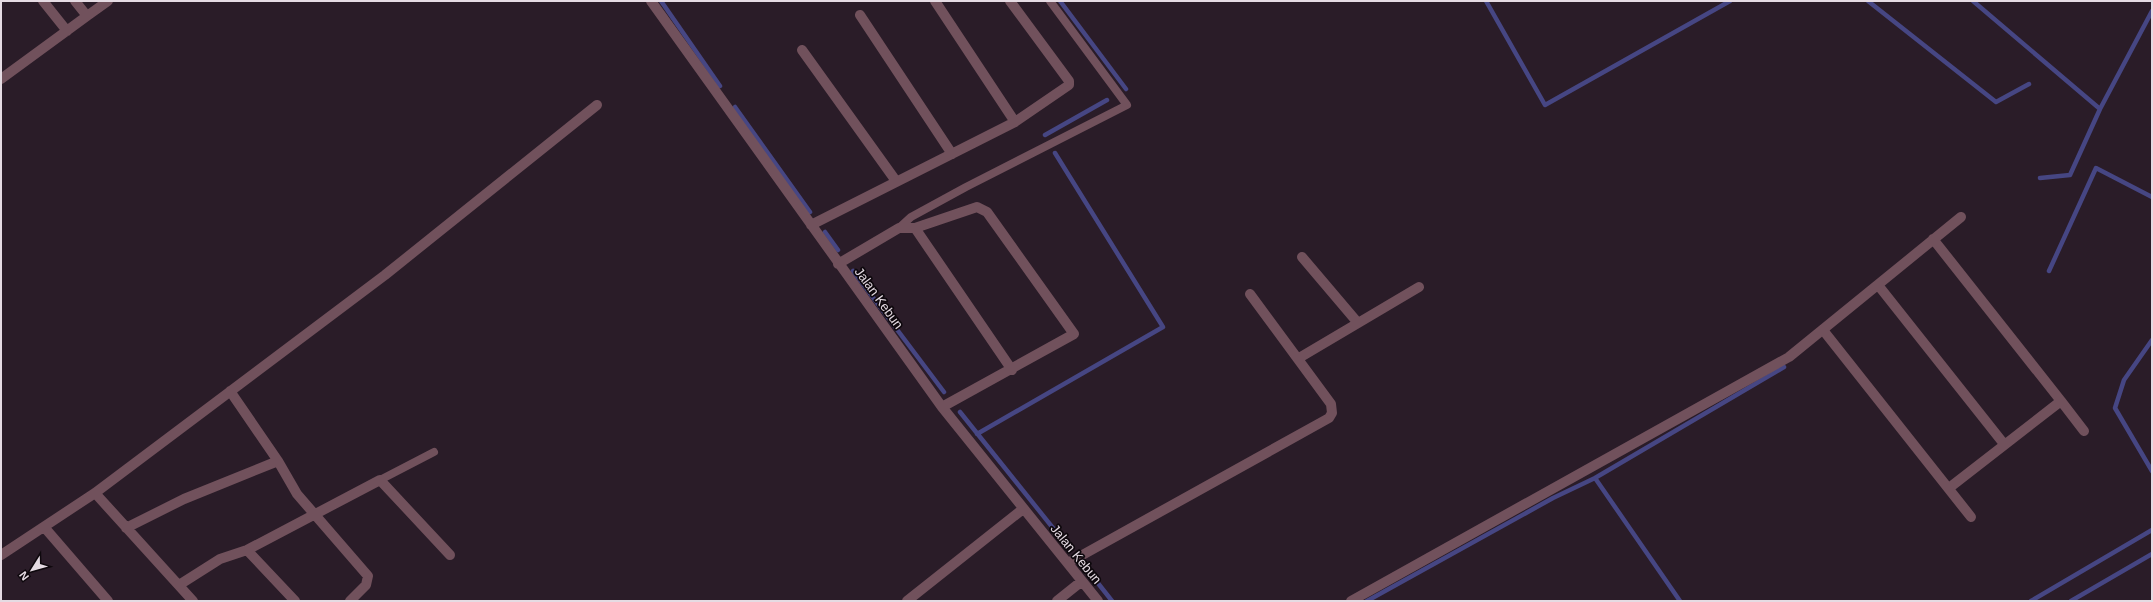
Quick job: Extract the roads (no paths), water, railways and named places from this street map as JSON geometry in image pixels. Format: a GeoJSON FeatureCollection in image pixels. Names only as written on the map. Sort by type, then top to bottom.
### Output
{"type":"FeatureCollection","features":[{"type":"Feature","properties":{"kind":"street"},"geometry":{"type":"LineString","coordinates":[[43,1],[67,31]]}},
{"type":"Feature","properties":{"kind":"street"},"geometry":{"type":"LineString","coordinates":[[75,1],[87,16]]}},
{"type":"Feature","properties":{"kind":"street"},"geometry":{"type":"LineString","coordinates":[[1,79],[108,1]]}},
{"type":"Feature","properties":{"kind":"street","name":"Jalan Kebun"},"geometry":{"type":"LineString","coordinates":[[651,1],[838,264],[942,407],[1098,601]]}},
{"type":"Feature","properties":{"kind":"street"},"geometry":{"type":"LineString","coordinates":[[935,1],[1015,122]]}},
{"type":"Feature","properties":{"kind":"street"},"geometry":{"type":"LineString","coordinates":[[811,225],[1015,122],[1066,88],[1069,81],[1010,1]]}},
{"type":"Feature","properties":{"kind":"street"},"geometry":{"type":"LineString","coordinates":[[860,15],[952,154]]}},
{"type":"Feature","properties":{"kind":"street"},"geometry":{"type":"LineString","coordinates":[[802,50],[896,181]]}},
{"type":"Feature","properties":{"kind":"street"},"geometry":{"type":"LineString","coordinates":[[1,555],[45,528],[95,494],[385,275],[597,105]]}},
{"type":"Feature","properties":{"kind":"street"},"geometry":{"type":"LineString","coordinates":[[838,264],[899,228],[915,228],[977,207],[982,208],[987,212],[1074,334],[1012,370],[942,407]]}},
{"type":"Feature","properties":{"kind":"street"},"geometry":{"type":"LineString","coordinates":[[1351,601],[1789,357],[1961,217]]}},
{"type":"Feature","properties":{"kind":"street"},"geometry":{"type":"LineString","coordinates":[[915,228],[1012,370]]}},
{"type":"Feature","properties":{"kind":"street"},"geometry":{"type":"LineString","coordinates":[[1933,239],[2084,431]]}},
{"type":"Feature","properties":{"kind":"street"},"geometry":{"type":"LineString","coordinates":[[1302,257],[1358,323]]}},
{"type":"Feature","properties":{"kind":"street"},"geometry":{"type":"LineString","coordinates":[[1878,285],[2004,444]]}},
{"type":"Feature","properties":{"kind":"street"},"geometry":{"type":"LineString","coordinates":[[1299,358],[1419,287]]}},
{"type":"Feature","properties":{"kind":"street"},"geometry":{"type":"LineString","coordinates":[[1068,563],[1329,418],[1333,408],[1331,404],[1299,358],[1250,294]]}},
{"type":"Feature","properties":{"kind":"street"},"geometry":{"type":"LineString","coordinates":[[1823,330],[1971,517]]}},
{"type":"Feature","properties":{"kind":"street"},"geometry":{"type":"LineString","coordinates":[[230,391],[278,461],[294,489],[313,514],[368,576],[366,585],[350,601]]}},
{"type":"Feature","properties":{"kind":"street"},"geometry":{"type":"LineString","coordinates":[[1949,488],[2061,401]]}},
{"type":"Feature","properties":{"kind":"street"},"geometry":{"type":"LineString","coordinates":[[126,528],[184,499],[278,461]]}},
{"type":"Feature","properties":{"kind":"street"},"geometry":{"type":"LineString","coordinates":[[179,585],[220,559],[247,550],[380,480],[450,555]]}},
{"type":"Feature","properties":{"kind":"street"},"geometry":{"type":"LineString","coordinates":[[95,494],[193,601]]}},
{"type":"Feature","properties":{"kind":"street"},"geometry":{"type":"LineString","coordinates":[[907,601],[1023,509]]}},
{"type":"Feature","properties":{"kind":"street"},"geometry":{"type":"LineString","coordinates":[[45,528],[108,601]]}},
{"type":"Feature","properties":{"kind":"street"},"geometry":{"type":"LineString","coordinates":[[247,550],[295,601]]}},
{"type":"Feature","properties":{"kind":"street"},"geometry":{"type":"LineString","coordinates":[[1057,601],[1082,581]]}},
{"type":"Feature","properties":{"kind":"lane"},"geometry":{"type":"LineString","coordinates":[[899,228],[911,217],[966,187],[1127,105],[1050,1]]}},
{"type":"Feature","properties":{"kind":"lane"},"geometry":{"type":"LineString","coordinates":[[380,480],[434,452]]}},
{"type":"Feature","properties":{"kind":"waterway"},"geometry":{"type":"LineString","coordinates":[[661,1],[720,86]]}},
{"type":"Feature","properties":{"kind":"waterway"},"geometry":{"type":"LineString","coordinates":[[1060,1],[1126,89]]}},
{"type":"Feature","properties":{"kind":"waterway"},"geometry":{"type":"LineString","coordinates":[[1486,1],[1545,105],[1730,1]]}},
{"type":"Feature","properties":{"kind":"waterway"},"geometry":{"type":"LineString","coordinates":[[1868,1],[1996,102],[2029,84]]}},
{"type":"Feature","properties":{"kind":"waterway"},"geometry":{"type":"LineString","coordinates":[[1973,1],[2100,109],[2152,11]]}},
{"type":"Feature","properties":{"kind":"waterway"},"geometry":{"type":"LineString","coordinates":[[1045,135],[1107,100]]}},
{"type":"Feature","properties":{"kind":"waterway"},"geometry":{"type":"LineString","coordinates":[[735,107],[810,212]]}},
{"type":"Feature","properties":{"kind":"waterway"},"geometry":{"type":"LineString","coordinates":[[2040,178],[2070,175],[2100,109]]}},
{"type":"Feature","properties":{"kind":"waterway"},"geometry":{"type":"LineString","coordinates":[[977,434],[1163,327],[1055,153]]}},
{"type":"Feature","properties":{"kind":"waterway"},"geometry":{"type":"LineString","coordinates":[[2049,271],[2096,168],[2152,197]]}},
{"type":"Feature","properties":{"kind":"waterway"},"geometry":{"type":"LineString","coordinates":[[825,232],[838,250]]}},
{"type":"Feature","properties":{"kind":"waterway"},"geometry":{"type":"LineString","coordinates":[[853,271],[944,392]]}},
{"type":"Feature","properties":{"kind":"waterway"},"geometry":{"type":"LineString","coordinates":[[2152,340],[2124,380],[2115,408],[2152,471]]}},
{"type":"Feature","properties":{"kind":"waterway"},"geometry":{"type":"LineString","coordinates":[[1680,601],[1595,478],[1784,367]]}},
{"type":"Feature","properties":{"kind":"waterway"},"geometry":{"type":"LineString","coordinates":[[960,412],[1069,548]]}},
{"type":"Feature","properties":{"kind":"waterway"},"geometry":{"type":"LineString","coordinates":[[1367,601],[1553,498],[1595,478]]}},
{"type":"Feature","properties":{"kind":"waterway"},"geometry":{"type":"LineString","coordinates":[[2031,601],[2152,530]]}},
{"type":"Feature","properties":{"kind":"waterway"},"geometry":{"type":"LineString","coordinates":[[2071,601],[2152,554]]}},
{"type":"Feature","properties":{"kind":"waterway"},"geometry":{"type":"LineString","coordinates":[[1086,568],[1112,601]]}}]}
